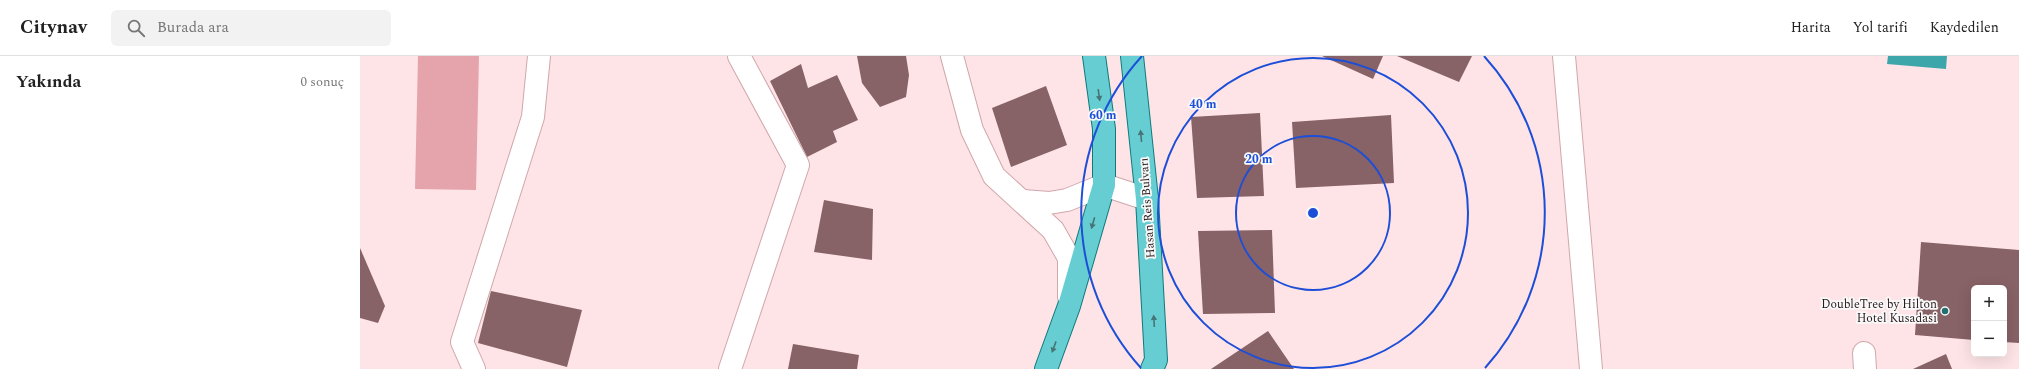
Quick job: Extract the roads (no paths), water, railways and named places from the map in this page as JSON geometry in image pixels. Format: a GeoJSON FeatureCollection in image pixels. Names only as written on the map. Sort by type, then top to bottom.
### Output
{"type":"FeatureCollection","features":[{"type":"Feature","properties":{"kind":"main road"},"geometry":{"type":"LineString","coordinates":[[1046,369],[1069,306],[1104,185],[1104,128],[1094,56]]}},
{"type":"Feature","properties":{"kind":"main road","name":"Hasan Reis Bulvarı"},"geometry":{"type":"LineString","coordinates":[[1136,60],[1147,199],[1156,366]]}},
{"type":"Feature","properties":{"kind":"street"},"geometry":{"type":"LineString","coordinates":[[474,369],[462,342],[533,117],[539,56]]}},
{"type":"Feature","properties":{"kind":"street"},"geometry":{"type":"LineString","coordinates":[[730,369],[798,165],[739,56]]}},
{"type":"Feature","properties":{"kind":"street"},"geometry":{"type":"LineString","coordinates":[[952,56],[972,130],[994,176],[1053,230],[1069,258],[1069,306]]}},
{"type":"Feature","properties":{"kind":"street"},"geometry":{"type":"LineString","coordinates":[[1564,56],[1591,369]]}},
{"type":"Feature","properties":{"kind":"street"},"geometry":{"type":"LineString","coordinates":[[1023,201],[1049,203],[1067,200],[1104,185],[1147,199]]}},
{"type":"Feature","properties":{"kind":"water"},"geometry":{"type":"Polygon","coordinates":[[[1888,56],[1947,56],[1946,69],[1887,64],[1888,56]]]}},
{"type":"Feature","properties":{"kind":"place","name":"DoubleTree by Hilton Hotel Kusadasi"},"geometry":{"type":"Point","coordinates":[1945,311]}}]}
